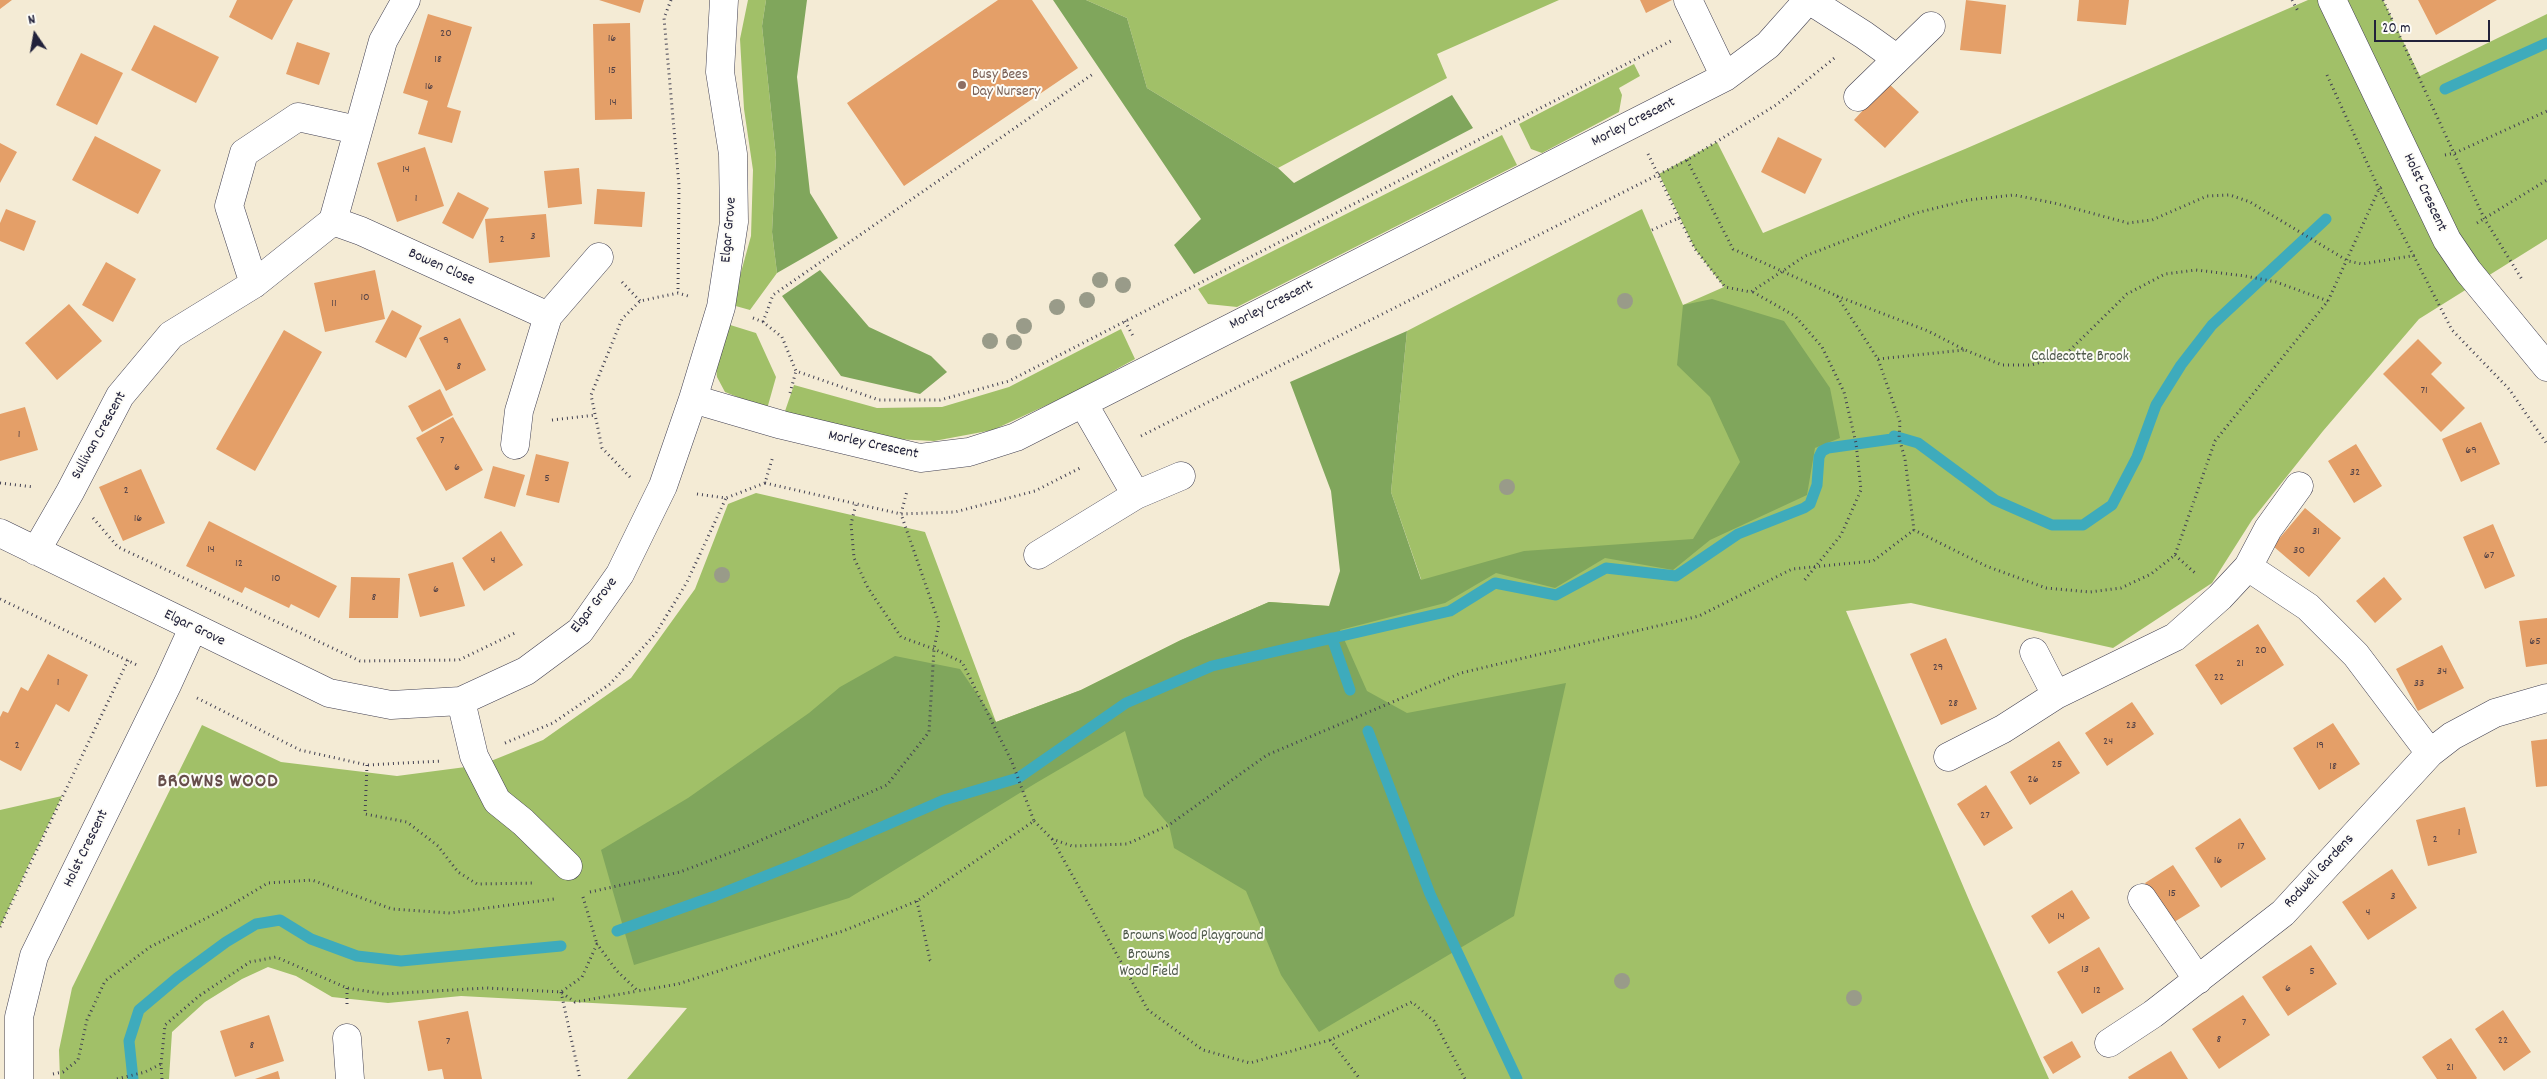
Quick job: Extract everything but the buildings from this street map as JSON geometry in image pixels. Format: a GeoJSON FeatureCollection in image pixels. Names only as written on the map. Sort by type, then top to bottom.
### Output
{"type":"FeatureCollection","features":[{"type":"Feature","properties":{"kind":"street"},"geometry":{"type":"LineString","coordinates":[[333,221],[383,41],[406,0]]}},
{"type":"Feature","properties":{"kind":"street","name":"Elgar Grove"},"geometry":{"type":"LineString","coordinates":[[0,533],[330,693],[391,705],[461,701],[526,672],[580,631],[620,574],[663,486],[693,399],[721,307],[734,222],[733,154],[720,72],[724,0]]}},
{"type":"Feature","properties":{"kind":"street"},"geometry":{"type":"LineString","coordinates":[[1688,0],[1725,77]]}},
{"type":"Feature","properties":{"kind":"street"},"geometry":{"type":"LineString","coordinates":[[1809,0],[1896,58]]}},
{"type":"Feature","properties":{"kind":"street","name":"Morley Crescent"},"geometry":{"type":"LineString","coordinates":[[693,399],[782,425],[920,458],[969,452],[1016,437],[1725,77],[1768,45],[1809,0]]}},
{"type":"Feature","properties":{"kind":"street","name":"Holst Crescent"},"geometry":{"type":"LineString","coordinates":[[2332,0],[2447,240],[2468,271],[2547,367]]}},
{"type":"Feature","properties":{"kind":"street"},"geometry":{"type":"LineString","coordinates":[[1858,97],[1931,26]]}},
{"type":"Feature","properties":{"kind":"street"},"geometry":{"type":"LineString","coordinates":[[254,284],[229,206],[244,153],[298,117],[357,130]]}},
{"type":"Feature","properties":{"kind":"street","name":"Sullivan Crescent"},"geometry":{"type":"LineString","coordinates":[[36,551],[70,492],[120,396],[171,335],[254,284],[333,221]]}},
{"type":"Feature","properties":{"kind":"street","name":"Bowen Close"},"geometry":{"type":"LineString","coordinates":[[333,221],[361,231],[548,316]]}},
{"type":"Feature","properties":{"kind":"street"},"geometry":{"type":"LineString","coordinates":[[515,445],[519,411],[548,316],[599,257]]}},
{"type":"Feature","properties":{"kind":"street"},"geometry":{"type":"LineString","coordinates":[[1083,403],[1136,495]]}},
{"type":"Feature","properties":{"kind":"street"},"geometry":{"type":"LineString","coordinates":[[1038,555],[1136,495],[1181,476]]}},
{"type":"Feature","properties":{"kind":"street"},"geometry":{"type":"LineString","coordinates":[[1948,757],[2003,729],[2056,696],[2175,637],[2220,597],[2248,567],[2268,529],[2300,486]]}},
{"type":"Feature","properties":{"kind":"street"},"geometry":{"type":"LineString","coordinates":[[2248,567],[2308,606],[2356,655],[2430,753]]}},
{"type":"Feature","properties":{"kind":"street","name":"Holst Crescent"},"geometry":{"type":"LineString","coordinates":[[19,1076],[19,1017],[34,956],[193,628]]}},
{"type":"Feature","properties":{"kind":"street"},"geometry":{"type":"LineString","coordinates":[[2034,652],[2056,696]]}},
{"type":"Feature","properties":{"kind":"street","name":"Rodwell Gardens"},"geometry":{"type":"LineString","coordinates":[[2109,1043],[2153,1014],[2283,913],[2430,753],[2452,736],[2495,713],[2547,698]]}},
{"type":"Feature","properties":{"kind":"street"},"geometry":{"type":"LineString","coordinates":[[461,701],[474,756],[497,801],[523,822],[568,866]]}},
{"type":"Feature","properties":{"kind":"street"},"geometry":{"type":"LineString","coordinates":[[2142,898],[2198,980]]}},
{"type":"Feature","properties":{"kind":"street"},"geometry":{"type":"LineString","coordinates":[[347,1038],[350,1079]]}},
{"type":"Feature","properties":{"kind":"path"},"geometry":{"type":"LineString","coordinates":[[671,0],[664,18],[679,185],[678,293]]}},
{"type":"Feature","properties":{"kind":"path"},"geometry":{"type":"LineString","coordinates":[[2384,0],[2484,218],[2525,284]]}},
{"type":"Feature","properties":{"kind":"path"},"geometry":{"type":"LineString","coordinates":[[796,372],[879,400],[940,400],[1009,382],[1701,26]]}},
{"type":"Feature","properties":{"kind":"path"},"geometry":{"type":"LineString","coordinates":[[765,483],[901,514],[955,512],[1035,491],[1687,160],[1776,105],[1864,35]]}},
{"type":"Feature","properties":{"kind":"path"},"geometry":{"type":"LineString","coordinates":[[764,322],[773,295],[1093,74]]}},
{"type":"Feature","properties":{"kind":"path"},"geometry":{"type":"LineString","coordinates":[[1914,530],[1986,566],[2046,588],[2090,592],[2121,588],[2151,574],[2175,555],[2215,441],[2328,301],[2379,189],[2411,164],[2455,153],[2547,111]]}},
{"type":"Feature","properties":{"kind":"path"},"geometry":{"type":"LineString","coordinates":[[1645,148],[1696,249],[1725,287],[1754,292],[1795,316],[1822,347],[1844,392],[1854,431],[1861,490],[1841,535],[1802,582]]}},
{"type":"Feature","properties":{"kind":"path"},"geometry":{"type":"LineString","coordinates":[[1687,160],[1733,248],[1837,296],[1928,331],[1965,350],[2002,365],[2031,366],[2064,356],[2128,294],[2165,274],[2196,270],[2245,276],[2276,282],[2328,301]]}},
{"type":"Feature","properties":{"kind":"path"},"geometry":{"type":"LineString","coordinates":[[1754,292],[1805,256],[1916,213],[1968,200],[2014,195],[2054,203],[2128,223],[2152,220],[2208,196],[2230,195],[2250,202],[2322,246]]}},
{"type":"Feature","properties":{"kind":"path"},"geometry":{"type":"LineString","coordinates":[[1652,230],[1679,218]]}},
{"type":"Feature","properties":{"kind":"path"},"geometry":{"type":"LineString","coordinates":[[1837,296],[1878,359],[1900,422],[1899,438],[1905,459],[1914,530]]}},
{"type":"Feature","properties":{"kind":"path"},"geometry":{"type":"LineString","coordinates":[[1878,359],[1965,350]]}},
{"type":"Feature","properties":{"kind":"path"},"geometry":{"type":"LineString","coordinates":[[519,411],[541,421],[596,415]]}},
{"type":"Feature","properties":{"kind":"path"},"geometry":{"type":"LineString","coordinates":[[628,486],[631,478]]}},
{"type":"Feature","properties":{"kind":"path"},"geometry":{"type":"LineString","coordinates":[[0,482],[70,492],[118,547],[360,661],[459,660],[520,631]]}},
{"type":"Feature","properties":{"kind":"path"},"geometry":{"type":"LineString","coordinates":[[574,896],[680,872],[743,848],[888,785],[929,732],[934,649],[939,623],[901,514],[907,490],[916,488]]}},
{"type":"Feature","properties":{"kind":"path"},"geometry":{"type":"LineString","coordinates":[[856,504],[851,524],[854,558],[868,588],[901,636],[962,662],[1012,762],[1034,821],[1052,839],[1148,1010],[1203,1050],[1250,1064],[1330,1040],[1412,1002],[1434,1021],[1465,1079]]}},
{"type":"Feature","properties":{"kind":"path"},"geometry":{"type":"LineString","coordinates":[[1052,839],[1072,846],[1127,844],[1169,826],[1267,756],[1461,673],[1699,616],[1792,569],[1873,561],[1914,530]]}},
{"type":"Feature","properties":{"kind":"path"},"geometry":{"type":"LineString","coordinates":[[0,927],[128,660]]}},
{"type":"Feature","properties":{"kind":"path"},"geometry":{"type":"LineString","coordinates":[[367,765],[365,814],[407,822],[438,846],[458,872],[477,884],[524,885],[558,880],[568,866]]}},
{"type":"Feature","properties":{"kind":"path"},"geometry":{"type":"LineString","coordinates":[[162,1079],[161,1064],[166,1025],[199,996],[250,962],[276,957],[347,988],[384,994],[486,988],[562,992],[575,1002],[638,991],[688,982],[844,931],[917,902],[1034,821]]}},
{"type":"Feature","properties":{"kind":"path"},"geometry":{"type":"LineString","coordinates":[[19,1076],[63,1072],[78,1060],[86,1020],[105,981],[150,947],[226,908],[268,883],[312,880],[392,909],[450,912],[557,898]]}},
{"type":"Feature","properties":{"kind":"path"},"geometry":{"type":"LineString","coordinates":[[582,894],[597,944],[616,971],[638,991]]}},
{"type":"Feature","properties":{"kind":"path"},"geometry":{"type":"LineString","coordinates":[[917,902],[930,960],[933,962]]}},
{"type":"Feature","properties":{"kind":"path"},"geometry":{"type":"LineString","coordinates":[[562,992],[582,977],[597,944]]}},
{"type":"Feature","properties":{"kind":"path"},"geometry":{"type":"LineString","coordinates":[[562,992],[580,1079]]}},
{"type":"Feature","properties":{"kind":"path"},"geometry":{"type":"LineString","coordinates":[[1330,1040],[1360,1079]]}},
{"type":"Feature","properties":{"kind":"path"},"geometry":{"type":"LineString","coordinates":[[117,1079],[145,1072],[161,1064]]}},
{"type":"Feature","properties":{"kind":"green space"},"geometry":{"type":"Polygon","coordinates":[[[748,0],[766,0],[762,26],[776,157],[772,232],[777,273],[750,310],[732,305],[751,236],[753,170],[744,109],[740,39],[748,0]]]}},
{"type":"Feature","properties":{"kind":"green space"},"geometry":{"type":"Polygon","coordinates":[[[766,0],[807,0],[797,77],[810,193],[838,238],[777,273],[772,232],[776,157],[762,26],[766,0]]]}},
{"type":"Feature","properties":{"kind":"green space"},"geometry":{"type":"Polygon","coordinates":[[[1053,0],[1086,0],[1127,18],[1147,88],[1278,168],[1294,183],[1452,95],[1473,128],[1194,274],[1174,245],[1201,219],[1053,0]]]}},
{"type":"Feature","properties":{"kind":"green space"},"geometry":{"type":"Polygon","coordinates":[[[1086,0],[1559,0],[1437,54],[1447,78],[1278,168],[1147,88],[1127,18],[1086,0]]]}},
{"type":"Feature","properties":{"kind":"green space"},"geometry":{"type":"Polygon","coordinates":[[[2308,0],[2383,0],[2420,76],[2547,14],[2547,239],[2419,319],[2323,431],[2252,520],[2212,583],[2113,648],[1911,603],[1846,611],[1972,907],[2049,1079],[627,1079],[687,1008],[461,996],[388,1003],[332,997],[296,976],[268,967],[242,979],[205,1002],[172,1032],[169,1079],[60,1079],[59,1050],[72,988],[202,725],[281,762],[397,776],[481,765],[543,740],[631,678],[695,589],[728,504],[756,493],[925,532],[996,722],[1081,690],[1181,640],[1269,602],[1329,606],[1421,579],[1391,492],[1407,331],[1642,209],[1683,305],[1724,287],[1695,249],[1659,174],[1717,142],[1763,233],[1965,149],[2308,0]]]}},
{"type":"Feature","properties":{"kind":"green space"},"geometry":{"type":"Polygon","coordinates":[[[1634,64],[1640,76],[1619,88],[1622,95],[1619,112],[1542,153],[1531,149],[1519,124],[1634,64]]]}},
{"type":"Feature","properties":{"kind":"green space"},"geometry":{"type":"Polygon","coordinates":[[[1502,135],[1517,165],[1237,307],[1208,304],[1198,289],[1502,135]]]}},
{"type":"Feature","properties":{"kind":"green space"},"geometry":{"type":"Polygon","coordinates":[[[820,270],[869,327],[931,356],[947,372],[920,394],[841,376],[782,296],[820,270]]]}},
{"type":"Feature","properties":{"kind":"green space"},"geometry":{"type":"Polygon","coordinates":[[[1712,299],[1784,321],[1830,388],[1840,438],[1815,448],[1807,495],[1710,540],[1673,570],[1605,558],[1555,588],[1496,573],[1445,603],[1340,630],[1367,691],[1407,713],[1566,683],[1514,916],[1319,1032],[1281,975],[1246,891],[1174,848],[1169,825],[1144,796],[1125,731],[1036,783],[849,898],[634,965],[601,850],[688,798],[809,713],[840,687],[895,656],[960,669],[996,722],[1081,690],[1181,640],[1269,602],[1329,606],[1340,571],[1331,491],[1290,382],[1407,331],[1391,492],[1421,580],[1524,551],[1693,539],[1740,462],[1710,397],[1677,365],[1683,305],[1712,299]]]}},
{"type":"Feature","properties":{"kind":"green space"},"geometry":{"type":"Polygon","coordinates":[[[727,324],[756,333],[776,377],[767,409],[725,392],[717,377],[715,360],[727,324]]]}},
{"type":"Feature","properties":{"kind":"green space"},"geometry":{"type":"Polygon","coordinates":[[[1121,329],[1135,359],[1075,392],[993,430],[934,441],[875,438],[784,414],[794,385],[877,408],[942,407],[1009,387],[1121,329]]]}},
{"type":"Feature","properties":{"kind":"green space"},"geometry":{"type":"Polygon","coordinates":[[[62,796],[28,866],[0,927],[0,810],[62,796]]]}},
{"type":"Feature","properties":{"kind":"waterway"},"geometry":{"type":"LineString","coordinates":[[2445,89],[2547,43]]}},
{"type":"Feature","properties":{"kind":"waterway"},"geometry":{"type":"LineString","coordinates":[[617,931],[715,896],[803,861],[944,800],[1018,778],[1126,703],[1212,666],[1450,611],[1495,583],[1556,595],[1606,568],[1676,576],[1738,534],[1810,504],[1817,485],[1819,457],[1822,451],[1828,448],[1899,438],[1894,436],[1918,443],[1995,500],[2052,525],[2083,525],[2112,505],[2137,457],[2156,405],[2181,365],[2212,325],[2326,219]]}},
{"type":"Feature","properties":{"kind":"waterway"},"geometry":{"type":"LineString","coordinates":[[1332,638],[1350,690]]}},
{"type":"Feature","properties":{"kind":"waterway"},"geometry":{"type":"LineString","coordinates":[[1368,731],[1430,894],[1517,1079]]}},
{"type":"Feature","properties":{"kind":"waterway"},"geometry":{"type":"LineString","coordinates":[[133,1079],[129,1041],[139,1010],[177,978],[226,942],[256,924],[280,920],[311,939],[357,956],[401,961],[561,946]]}},
{"type":"Feature","properties":{"kind":"place","name":"Busy Bees Day Nursery"},"geometry":{"type":"Point","coordinates":[962,85]}},
{"type":"Feature","properties":{"kind":"district","name":"BROWNS WOOD"},"geometry":{"type":"Point","coordinates":[218,783]}},
{"type":"Feature","properties":{"kind":"park label","name":"Caldecotte Brook"},"geometry":{"type":"Point","coordinates":[2080,358]}},
{"type":"Feature","properties":{"kind":"park label","name":"Browns Wood Playground"},"geometry":{"type":"Point","coordinates":[1193,937]}},
{"type":"Feature","properties":{"kind":"park label","name":"Browns Wood Field"},"geometry":{"type":"Point","coordinates":[1149,964]}}]}
